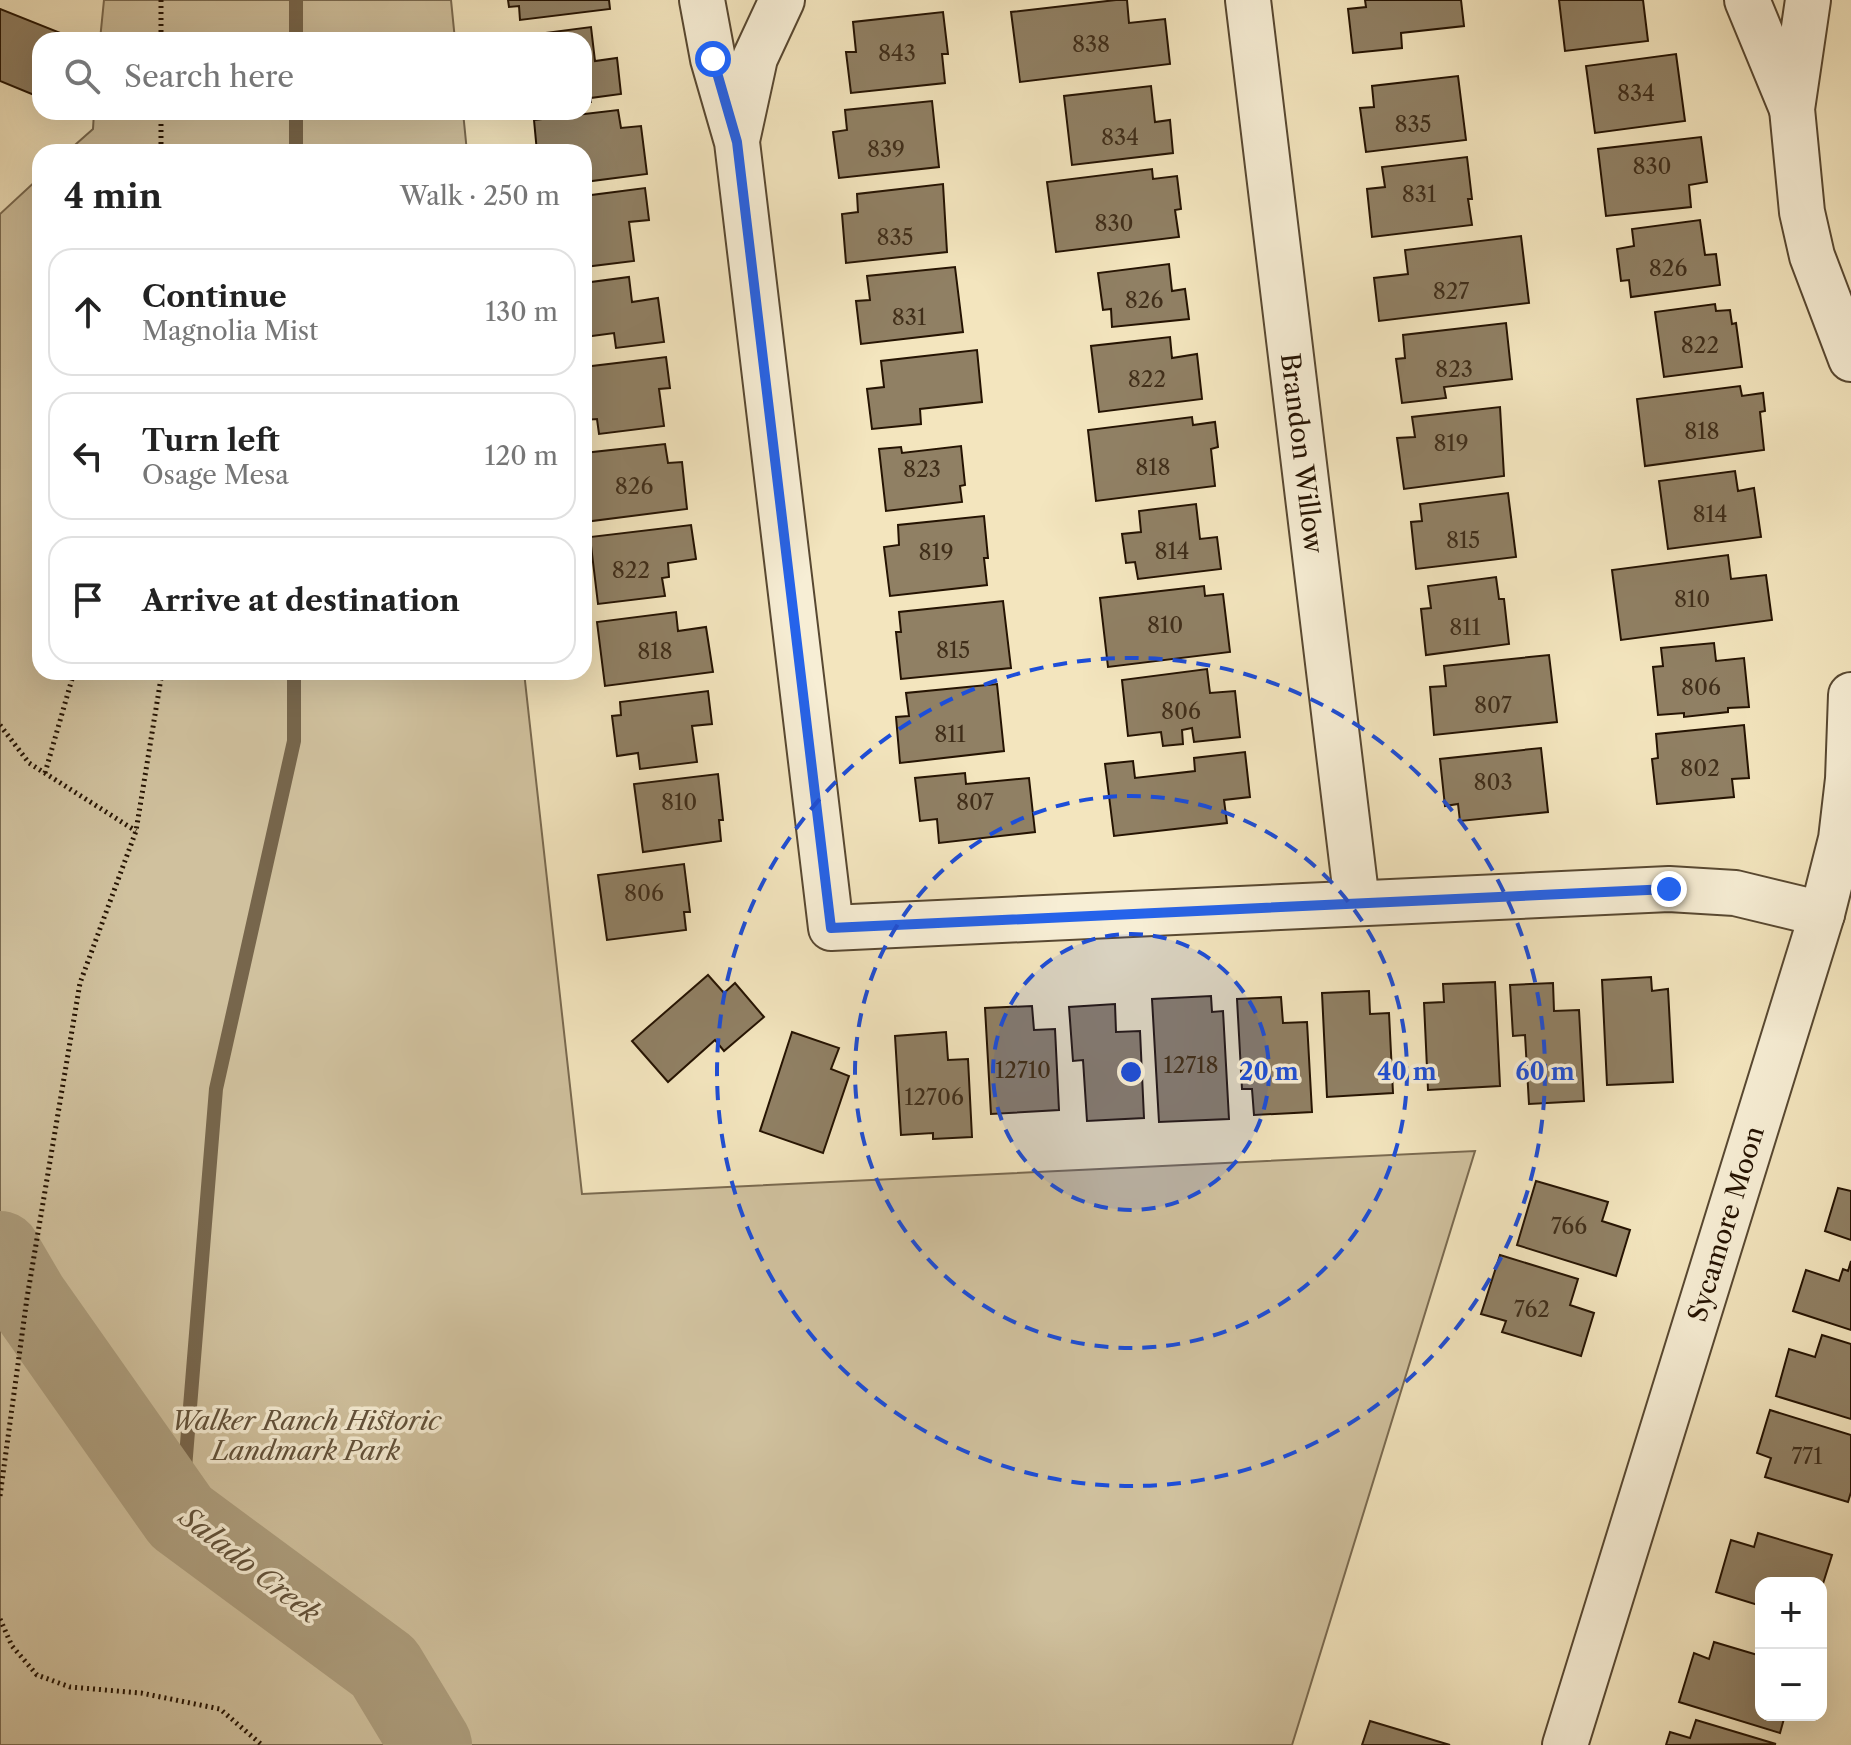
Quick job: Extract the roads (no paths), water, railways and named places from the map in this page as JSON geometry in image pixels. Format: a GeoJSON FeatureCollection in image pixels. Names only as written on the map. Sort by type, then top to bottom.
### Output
{"type":"FeatureCollection","features":[{"type":"Feature","properties":{"kind":"street"},"geometry":{"type":"LineString","coordinates":[[702,0],[713,59],[737,142],[831,928],[1669,889],[1735,893],[1822,914]]}},
{"type":"Feature","properties":{"kind":"street"},"geometry":{"type":"LineString","coordinates":[[737,142],[755,58],[782,0]]}},
{"type":"Feature","properties":{"kind":"street"},"geometry":{"type":"LineString","coordinates":[[1747,0],[1792,109]]}},
{"type":"Feature","properties":{"kind":"street"},"geometry":{"type":"LineString","coordinates":[[1808,0],[1792,109],[1802,212],[1812,256],[1851,359]]}},
{"type":"Feature","properties":{"kind":"street","name":"Brandon Willow"},"geometry":{"type":"LineString","coordinates":[[1246,1],[1357,903]]}},
{"type":"Feature","properties":{"kind":"street","name":"Sycamore Moon"},"geometry":{"type":"LineString","coordinates":[[1565,1745],[1822,914],[1841,839],[1848,779],[1851,695]]}},
{"type":"Feature","properties":{"kind":"waterway"},"geometry":{"type":"LineString","coordinates":[[296,0],[296,32]]}},
{"type":"Feature","properties":{"kind":"waterway"},"geometry":{"type":"LineString","coordinates":[[296,120],[296,144]]}},
{"type":"Feature","properties":{"kind":"waterway"},"geometry":{"type":"LineString","coordinates":[[181,1517],[216,1089],[294,741],[294,680]]}},
{"type":"Feature","properties":{"kind":"waterway","name":"Salado Creek"},"geometry":{"type":"LineString","coordinates":[[0,1252],[27,1298],[181,1517],[384,1667],[431,1745]]}},
{"type":"Feature","properties":{"kind":"park label","name":"Walker Ranch Historic Landmark Park"},"geometry":{"type":"Point","coordinates":[306,1436]}}]}
